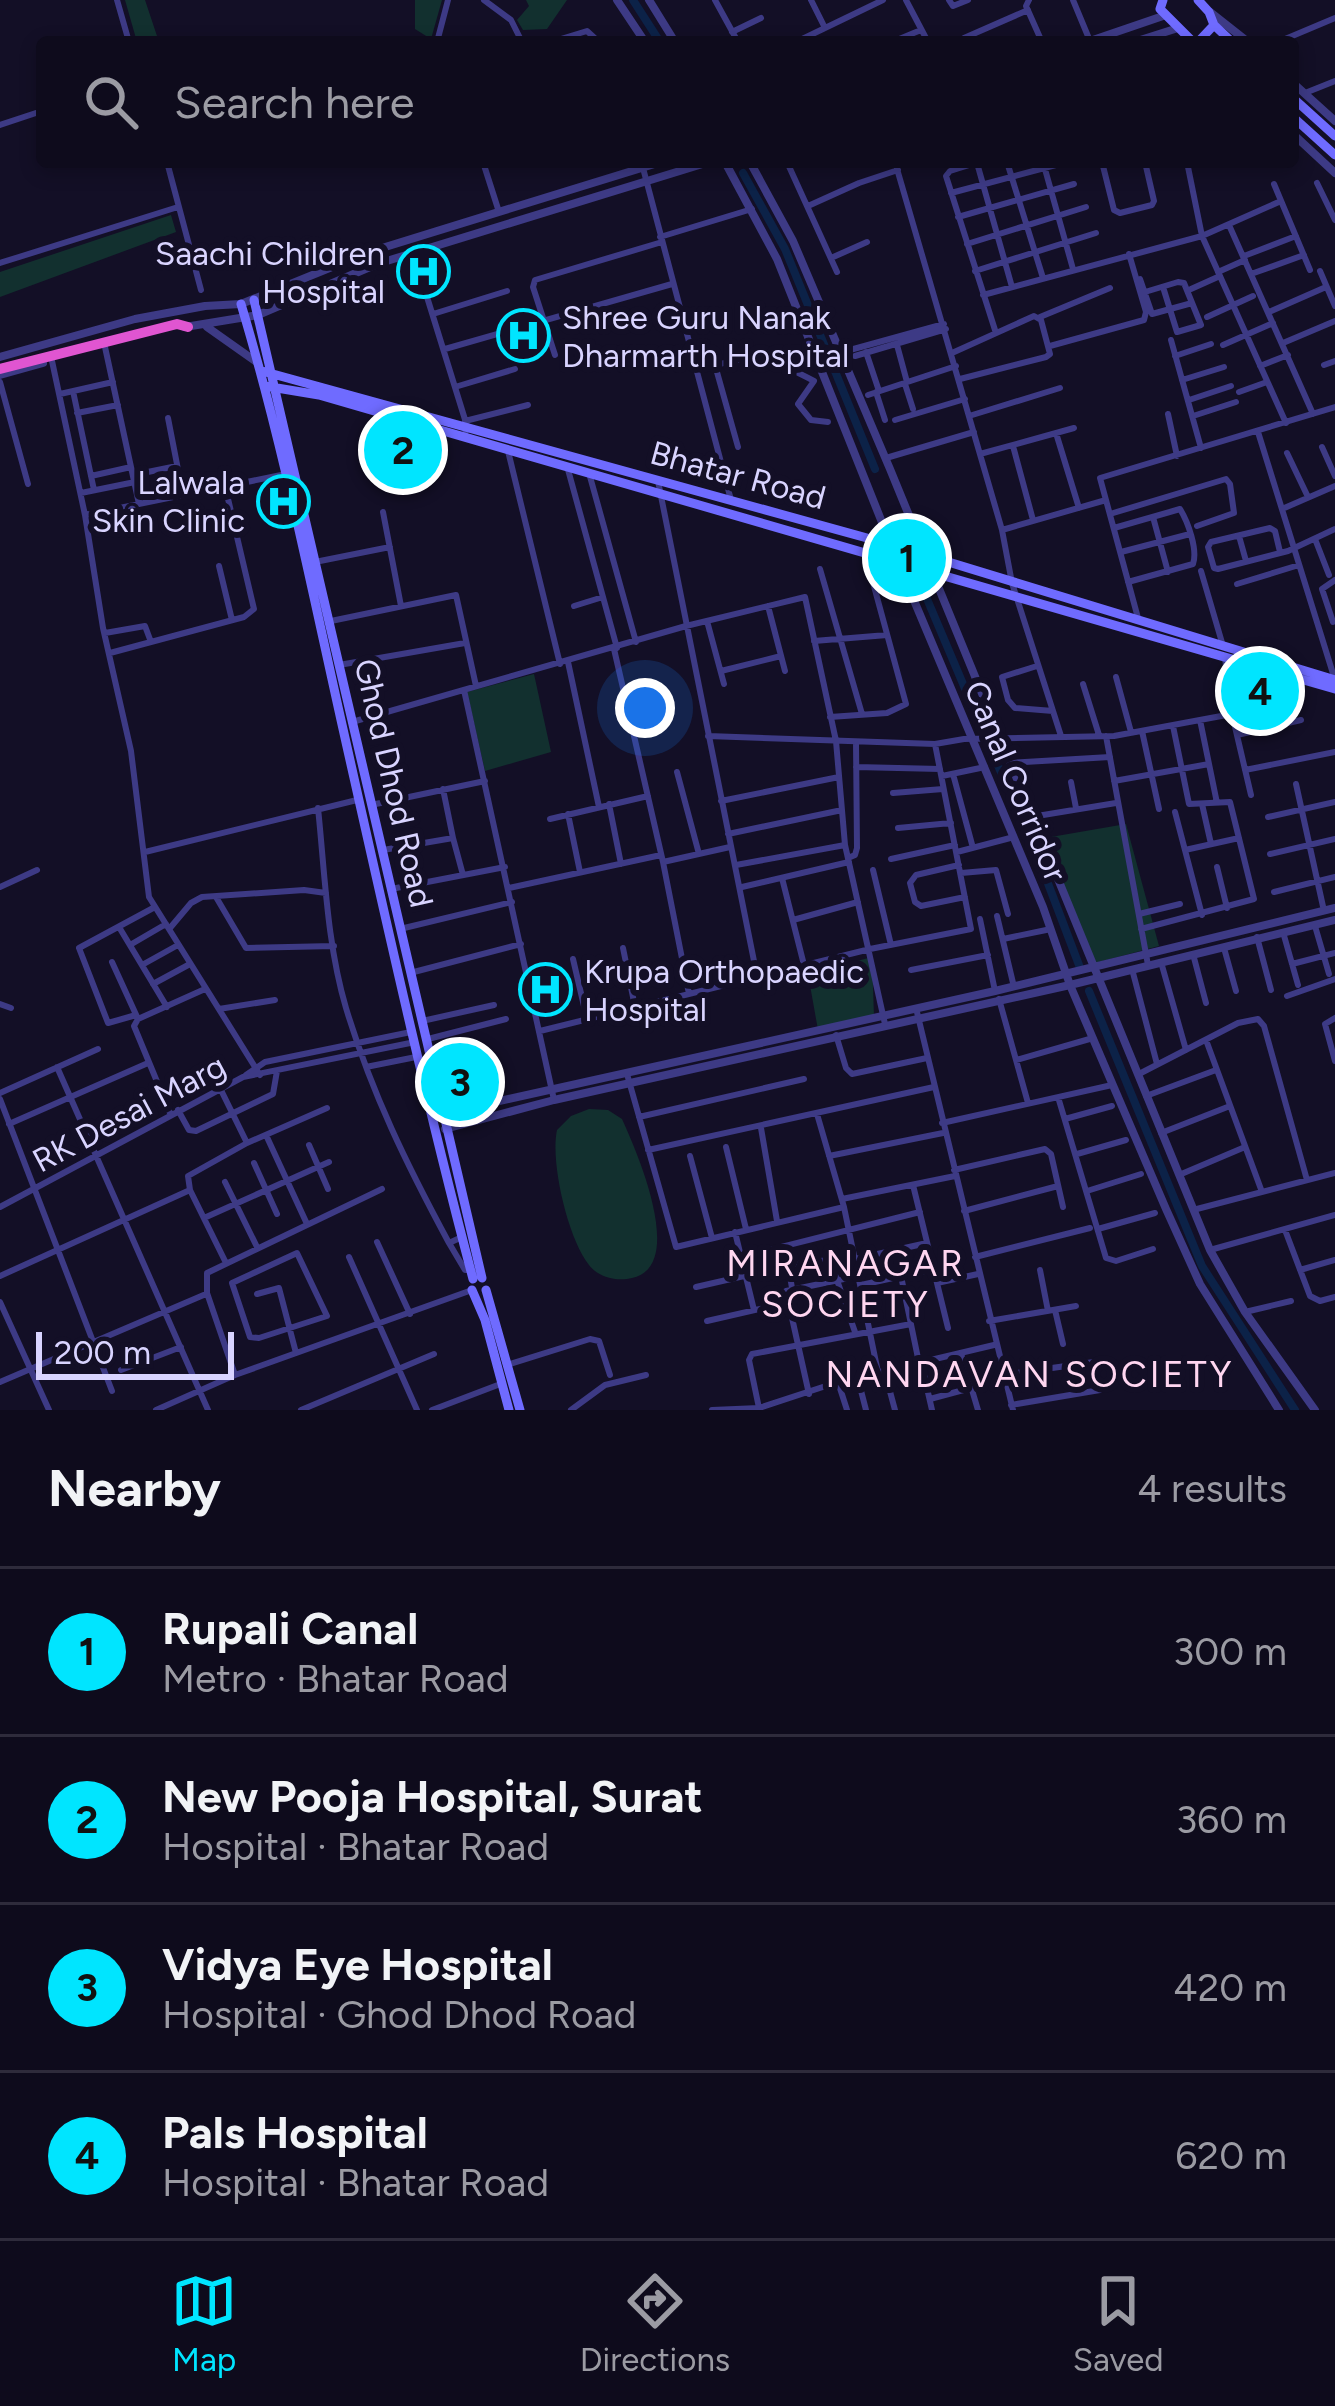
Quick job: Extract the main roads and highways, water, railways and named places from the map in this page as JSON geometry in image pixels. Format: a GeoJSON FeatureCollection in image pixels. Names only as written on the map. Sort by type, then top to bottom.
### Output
{"type":"FeatureCollection","features":[{"type":"Feature","properties":{"kind":"highway"},"geometry":{"type":"LineString","coordinates":[[0,376],[182,325]]}},
{"type":"Feature","properties":{"kind":"main road"},"geometry":{"type":"LineString","coordinates":[[1198,0],[1226,36]]}},
{"type":"Feature","properties":{"kind":"main road"},"geometry":{"type":"LineString","coordinates":[[1160,6],[1178,28],[1193,36]]}},
{"type":"Feature","properties":{"kind":"main road"},"geometry":{"type":"LineString","coordinates":[[1206,36],[1214,25]]}},
{"type":"Feature","properties":{"kind":"main road"},"geometry":{"type":"LineString","coordinates":[[1299,98],[1335,136]]}},
{"type":"Feature","properties":{"kind":"main road"},"geometry":{"type":"LineString","coordinates":[[1299,122],[1335,155]]}},
{"type":"Feature","properties":{"kind":"main road","name":"Ghod Dhod Road"},"geometry":{"type":"LineString","coordinates":[[254,300],[267,350],[265,369],[280,407],[331,621],[347,723],[364,802],[391,889],[437,1115]]}},
{"type":"Feature","properties":{"kind":"main road"},"geometry":{"type":"LineString","coordinates":[[242,304],[265,369],[301,386],[465,429],[508,450],[658,487],[1017,598],[1224,652]]}},
{"type":"Feature","properties":{"kind":"main road"},"geometry":{"type":"LineString","coordinates":[[267,350],[279,368],[301,386]]}},
{"type":"Feature","properties":{"kind":"main road"},"geometry":{"type":"LineString","coordinates":[[301,386],[271,386],[286,474],[347,723]]}},
{"type":"Feature","properties":{"kind":"main road"},"geometry":{"type":"LineString","coordinates":[[280,407],[301,386]]}},
{"type":"Feature","properties":{"kind":"main road","name":"Bhatar Road"},"geometry":{"type":"LineString","coordinates":[[465,429],[658,487],[891,545],[1224,652],[1334,677]]}},
{"type":"Feature","properties":{"kind":"main road"},"geometry":{"type":"LineString","coordinates":[[364,802],[420,1033],[419,1057],[474,1279],[479,1294],[486,1290],[520,1410]]}},
{"type":"Feature","properties":{"kind":"main road"},"geometry":{"type":"LineString","coordinates":[[440,1127],[462,1238],[509,1410]]}},
{"type":"Feature","properties":{"kind":"waterway"},"geometry":{"type":"LineString","coordinates":[[633,0],[656,36]]}},
{"type":"Feature","properties":{"kind":"waterway"},"geometry":{"type":"LineString","coordinates":[[743,173],[785,249],[875,469]]}},
{"type":"Feature","properties":{"kind":"waterway"},"geometry":{"type":"LineString","coordinates":[[919,580],[980,724]]}},
{"type":"Feature","properties":{"kind":"waterway"},"geometry":{"type":"LineString","coordinates":[[991,750],[1079,965]]}},
{"type":"Feature","properties":{"kind":"waterway"},"geometry":{"type":"LineString","coordinates":[[1089,991],[1202,1266],[1295,1410]]}},
{"type":"Feature","properties":{"kind":"place","name":"Saachi Children Hospital"},"geometry":{"type":"Point","coordinates":[424,272]}},
{"type":"Feature","properties":{"kind":"place","name":"Shree Guru Nanak Dharmarth Hospital"},"geometry":{"type":"Point","coordinates":[523,336]}},
{"type":"Feature","properties":{"kind":"place","name":"New Pooja Hospital, Surat"},"geometry":{"type":"Point","coordinates":[403,450]}},
{"type":"Feature","properties":{"kind":"place","name":"Lalwala Skin Clinic"},"geometry":{"type":"Point","coordinates":[284,501]}},
{"type":"Feature","properties":{"kind":"place","name":"Rupali Canal"},"geometry":{"type":"Point","coordinates":[907,558]}},
{"type":"Feature","properties":{"kind":"place","name":"Pals Hospital"},"geometry":{"type":"Point","coordinates":[1260,691]}},
{"type":"Feature","properties":{"kind":"place","name":"Krupa Orthopaedic Hospital"},"geometry":{"type":"Point","coordinates":[545,990]}},
{"type":"Feature","properties":{"kind":"place","name":"Vidya Eye Hospital"},"geometry":{"type":"Point","coordinates":[460,1082]}},
{"type":"Feature","properties":{"kind":"district","name":"MIRANAGAR SOCIETY"},"geometry":{"type":"Point","coordinates":[846,1284]}},
{"type":"Feature","properties":{"kind":"district","name":"NANDAVAN SOCIETY"},"geometry":{"type":"Point","coordinates":[1030,1374]}}]}
